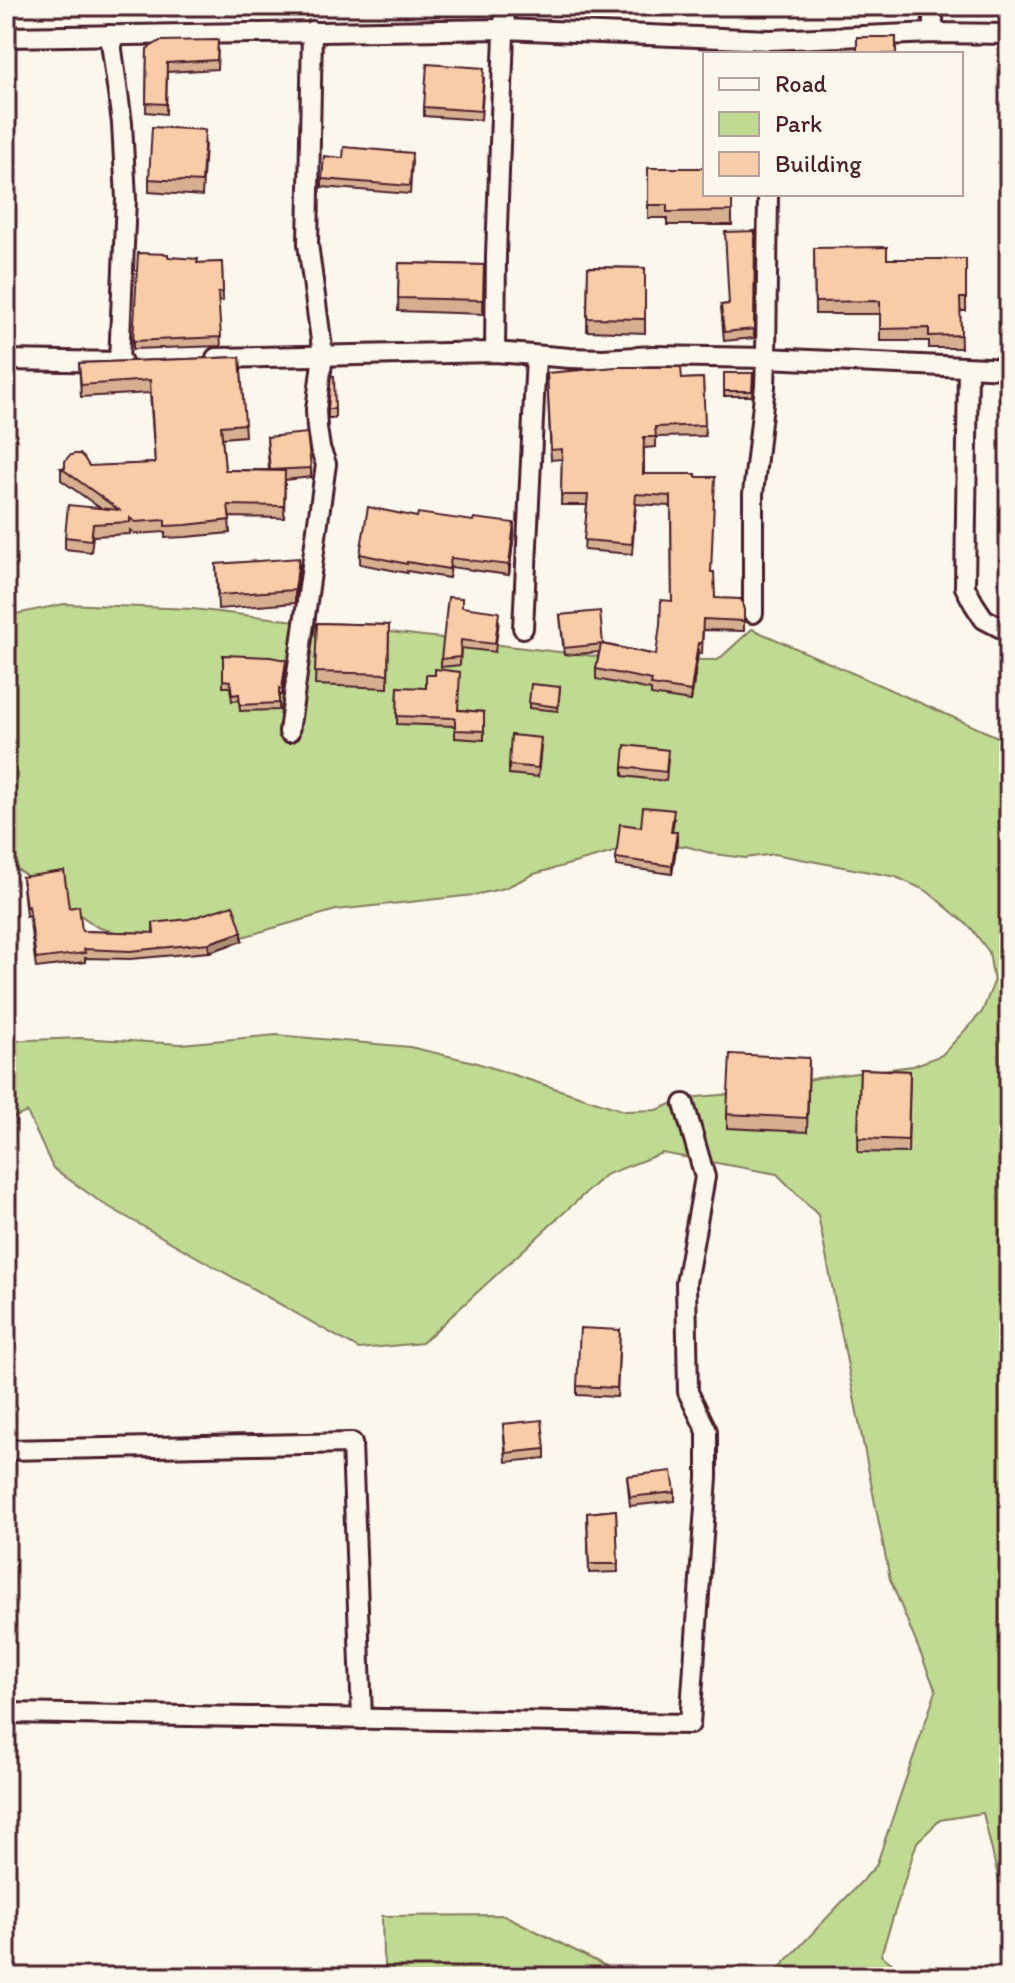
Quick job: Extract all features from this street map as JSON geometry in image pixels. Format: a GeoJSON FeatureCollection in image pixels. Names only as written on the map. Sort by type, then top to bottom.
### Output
{"type":"FeatureCollection","features":[{"type":"Feature","properties":{"kind":"street"},"geometry":{"type":"LineString","coordinates":[[495,352],[505,6]]}},
{"type":"Feature","properties":{"kind":"street"},"geometry":{"type":"LineString","coordinates":[[933,6],[933,33]]}},
{"type":"Feature","properties":{"kind":"street"},"geometry":{"type":"LineString","coordinates":[[6,37],[503,29],[770,47],[933,33],[1009,34]]}},
{"type":"Feature","properties":{"kind":"street"},"geometry":{"type":"LineString","coordinates":[[289,732],[326,464],[320,448],[317,419],[323,355],[308,244],[312,31]]}},
{"type":"Feature","properties":{"kind":"street"},"geometry":{"type":"LineString","coordinates":[[6,360],[126,362],[126,199],[122,123],[110,35]]}},
{"type":"Feature","properties":{"kind":"street"},"geometry":{"type":"LineString","coordinates":[[753,613],[753,494],[765,386],[768,196]]}},
{"type":"Feature","properties":{"kind":"street"},"geometry":{"type":"LineString","coordinates":[[204,358],[495,352],[603,359],[653,356],[766,358],[1009,369]]}},
{"type":"Feature","properties":{"kind":"street"},"geometry":{"type":"LineString","coordinates":[[523,628],[536,356]]}},
{"type":"Feature","properties":{"kind":"street"},"geometry":{"type":"LineString","coordinates":[[968,368],[965,587],[984,619],[1009,632]]}},
{"type":"Feature","properties":{"kind":"street"},"geometry":{"type":"LineString","coordinates":[[6,1713],[690,1724],[707,1478],[707,1431],[688,1392],[686,1283],[705,1177],[684,1104]]}},
{"type":"Feature","properties":{"kind":"street"},"geometry":{"type":"LineString","coordinates":[[6,1450],[352,1443],[362,1719]]}},
{"type":"Feature","properties":{"kind":"green space"},"geometry":{"type":"Polygon","coordinates":[[[64,604],[193,609],[619,659],[718,660],[752,629],[1009,742],[1009,1923],[983,1813],[940,1820],[917,1842],[881,1955],[910,1977],[771,1977],[876,1866],[936,1691],[890,1579],[818,1215],[777,1174],[662,1153],[605,1175],[422,1343],[359,1349],[102,1203],[53,1168],[27,1112],[6,1121],[6,1041],[80,1038],[181,1044],[276,1035],[410,1047],[474,1062],[625,1111],[657,1110],[686,1098],[755,1092],[817,1078],[913,1066],[942,1055],[982,1012],[994,982],[989,952],[971,928],[927,891],[896,877],[774,854],[745,858],[685,846],[655,845],[625,849],[534,874],[505,888],[474,895],[336,910],[246,936],[186,942],[125,935],[97,927],[6,861],[6,616],[64,604]]]}},
{"type":"Feature","properties":{"kind":"green space"},"geometry":{"type":"Polygon","coordinates":[[[504,1915],[628,1977],[388,1977],[383,1956],[382,1916],[504,1915]]]}},
{"type":"Feature","properties":{"kind":"building"},"geometry":{"type":"Polygon","coordinates":[[[857,37],[896,37],[896,52],[857,52],[857,37]]]}},
{"type":"Feature","properties":{"kind":"building"},"geometry":{"type":"Polygon","coordinates":[[[218,40],[217,60],[167,63],[166,104],[146,103],[147,49],[160,41],[218,40]]]}},
{"type":"Feature","properties":{"kind":"building"},"geometry":{"type":"Polygon","coordinates":[[[427,64],[484,68],[481,111],[424,107],[427,64]]]}},
{"type":"Feature","properties":{"kind":"building"},"geometry":{"type":"Polygon","coordinates":[[[152,127],[205,130],[202,182],[149,179],[152,127]]]}},
{"type":"Feature","properties":{"kind":"building"},"geometry":{"type":"Polygon","coordinates":[[[344,147],[412,153],[410,186],[322,179],[324,156],[343,158],[344,147]]]}},
{"type":"Feature","properties":{"kind":"building"},"geometry":{"type":"Polygon","coordinates":[[[648,168],[703,168],[703,196],[732,196],[732,211],[667,212],[667,205],[648,205],[648,168]]]}},
{"type":"Feature","properties":{"kind":"building"},"geometry":{"type":"Polygon","coordinates":[[[755,231],[754,329],[724,332],[721,305],[729,304],[725,232],[755,231]]]}},
{"type":"Feature","properties":{"kind":"building"},"geometry":{"type":"Polygon","coordinates":[[[887,247],[887,259],[966,259],[966,298],[960,298],[961,335],[929,336],[929,328],[880,329],[880,301],[815,302],[814,248],[887,247]]]}},
{"type":"Feature","properties":{"kind":"building"},"geometry":{"type":"Polygon","coordinates":[[[138,253],[198,259],[197,263],[222,262],[223,292],[218,293],[221,337],[133,341],[138,253]]]}},
{"type":"Feature","properties":{"kind":"building"},"geometry":{"type":"Polygon","coordinates":[[[399,263],[484,265],[483,300],[398,298],[399,263]]]}},
{"type":"Feature","properties":{"kind":"building"},"geometry":{"type":"Polygon","coordinates":[[[588,267],[645,268],[645,319],[587,318],[588,267]]]}},
{"type":"Feature","properties":{"kind":"building"},"geometry":{"type":"Polygon","coordinates":[[[240,357],[245,424],[221,426],[225,470],[285,471],[284,506],[228,505],[230,520],[186,525],[165,526],[165,520],[135,522],[130,518],[130,522],[93,524],[91,540],[65,537],[68,505],[119,510],[61,468],[65,468],[69,456],[80,454],[89,466],[155,463],[150,380],[81,385],[79,363],[240,357]]]}},
{"type":"Feature","properties":{"kind":"building"},"geometry":{"type":"Polygon","coordinates":[[[616,367],[681,367],[682,379],[703,378],[705,425],[655,427],[656,437],[644,437],[643,474],[715,477],[711,572],[714,572],[715,598],[741,599],[744,610],[744,621],[703,619],[702,643],[698,643],[691,691],[651,685],[652,680],[596,669],[601,644],[656,655],[661,600],[672,601],[670,496],[636,494],[632,544],[584,540],[588,495],[561,495],[562,449],[551,450],[547,373],[616,367]]]}},
{"type":"Feature","properties":{"kind":"building"},"geometry":{"type":"Polygon","coordinates":[[[724,373],[753,373],[752,391],[724,391],[724,373]]]}},
{"type":"Feature","properties":{"kind":"building"},"geometry":{"type":"Polygon","coordinates":[[[331,376],[334,376],[335,409],[328,409],[331,376]]]}},
{"type":"Feature","properties":{"kind":"building"},"geometry":{"type":"Polygon","coordinates":[[[307,433],[311,468],[270,470],[267,437],[307,433]]]}},
{"type":"Feature","properties":{"kind":"building"},"geometry":{"type":"Polygon","coordinates":[[[368,507],[417,517],[418,513],[514,523],[509,565],[451,558],[449,569],[360,554],[368,507]]]}},
{"type":"Feature","properties":{"kind":"building"},"geometry":{"type":"Polygon","coordinates":[[[299,558],[295,590],[218,595],[216,564],[299,558]]]}},
{"type":"Feature","properties":{"kind":"building"},"geometry":{"type":"Polygon","coordinates":[[[448,597],[462,598],[462,607],[499,612],[495,644],[461,640],[460,657],[441,659],[448,597]]]}},
{"type":"Feature","properties":{"kind":"building"},"geometry":{"type":"Polygon","coordinates":[[[600,611],[603,644],[564,648],[560,615],[600,611]]]}},
{"type":"Feature","properties":{"kind":"building"},"geometry":{"type":"Polygon","coordinates":[[[317,623],[389,625],[388,674],[315,672],[317,623]]]}},
{"type":"Feature","properties":{"kind":"building"},"geometry":{"type":"Polygon","coordinates":[[[223,655],[286,660],[282,689],[279,688],[279,703],[240,705],[239,694],[232,695],[230,681],[223,680],[223,655]]]}},
{"type":"Feature","properties":{"kind":"building"},"geometry":{"type":"Polygon","coordinates":[[[435,669],[460,672],[458,710],[484,712],[484,731],[455,730],[455,718],[397,716],[398,687],[426,688],[426,675],[435,675],[435,669]]]}},
{"type":"Feature","properties":{"kind":"building"},"geometry":{"type":"Polygon","coordinates":[[[531,684],[560,687],[558,707],[529,703],[531,684]]]}},
{"type":"Feature","properties":{"kind":"building"},"geometry":{"type":"Polygon","coordinates":[[[511,735],[541,738],[538,768],[509,765],[511,735]]]}},
{"type":"Feature","properties":{"kind":"building"},"geometry":{"type":"Polygon","coordinates":[[[625,745],[668,750],[666,772],[623,767],[625,745]]]}},
{"type":"Feature","properties":{"kind":"building"},"geometry":{"type":"Polygon","coordinates":[[[643,807],[674,810],[671,832],[677,832],[672,866],[616,858],[620,824],[641,827],[643,807]]]}},
{"type":"Feature","properties":{"kind":"building"},"geometry":{"type":"Polygon","coordinates":[[[64,871],[69,908],[79,906],[82,931],[154,933],[153,923],[189,919],[233,905],[242,932],[209,943],[130,951],[84,949],[85,953],[36,959],[22,877],[64,871]]]}},
{"type":"Feature","properties":{"kind":"building"},"geometry":{"type":"Polygon","coordinates":[[[730,1054],[809,1058],[807,1118],[727,1114],[730,1054]]]}},
{"type":"Feature","properties":{"kind":"building"},"geometry":{"type":"Polygon","coordinates":[[[860,1069],[910,1071],[908,1140],[858,1138],[860,1069]]]}},
{"type":"Feature","properties":{"kind":"building"},"geometry":{"type":"Polygon","coordinates":[[[580,1328],[620,1330],[617,1388],[577,1386],[580,1328]]]}},
{"type":"Feature","properties":{"kind":"building"},"geometry":{"type":"Polygon","coordinates":[[[542,1420],[545,1449],[506,1453],[503,1424],[542,1420]]]}},
{"type":"Feature","properties":{"kind":"building"},"geometry":{"type":"Polygon","coordinates":[[[672,1471],[675,1492],[630,1497],[627,1476],[672,1471]]]}},
{"type":"Feature","properties":{"kind":"building"},"geometry":{"type":"Polygon","coordinates":[[[616,1510],[618,1564],[589,1564],[587,1513],[616,1510]]]}}]}
